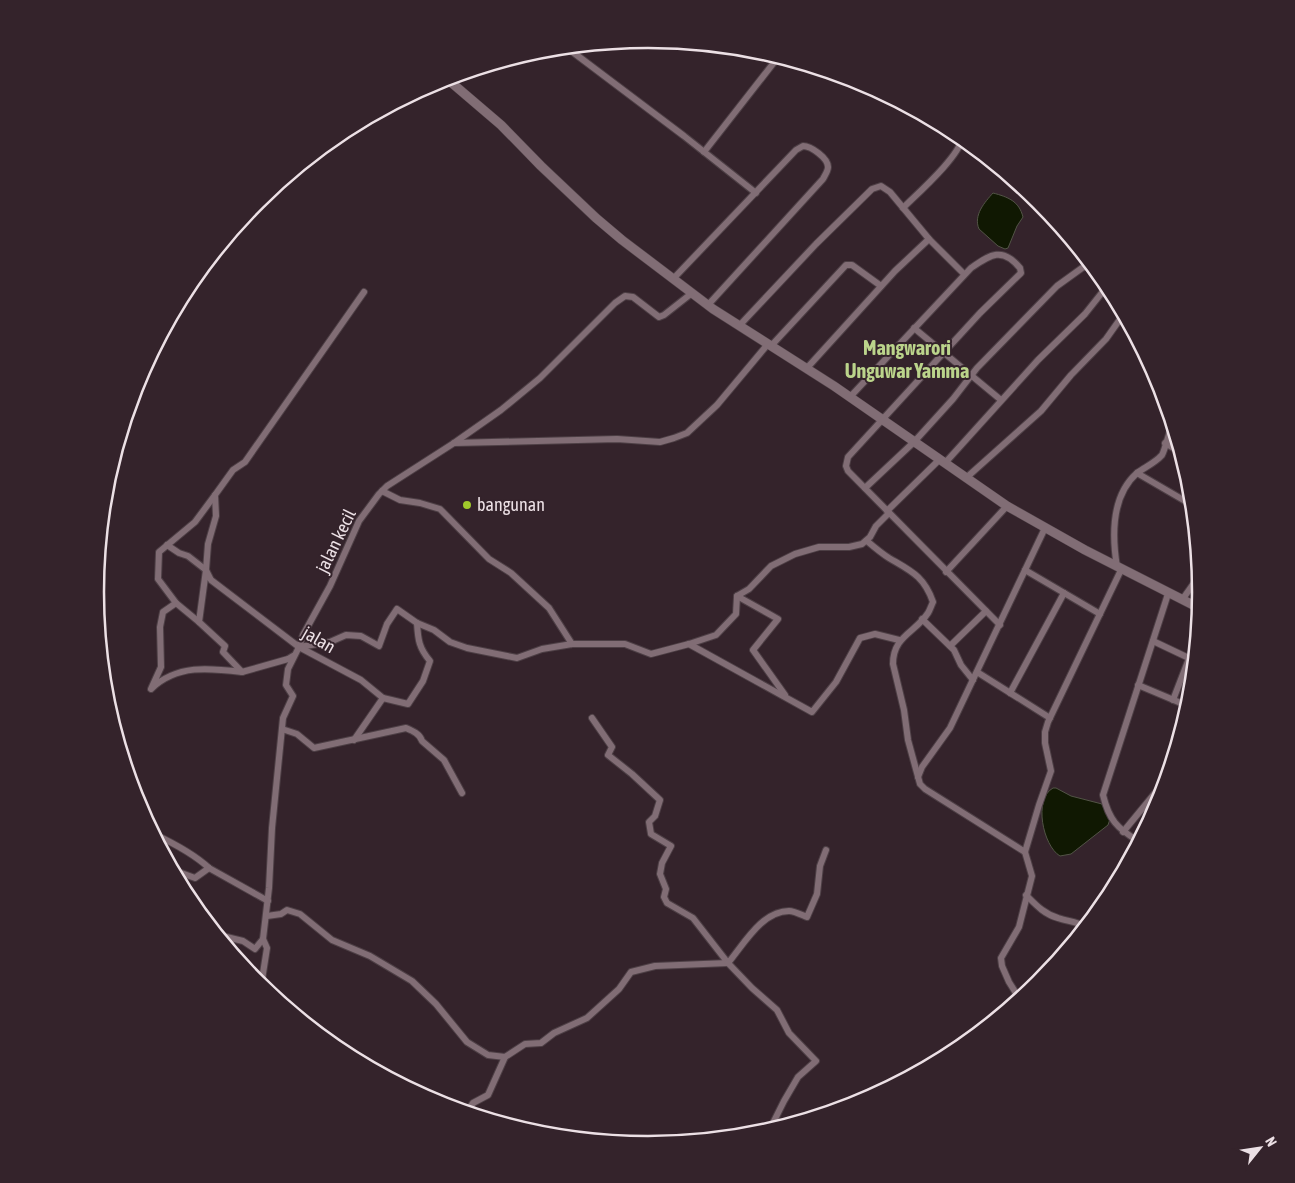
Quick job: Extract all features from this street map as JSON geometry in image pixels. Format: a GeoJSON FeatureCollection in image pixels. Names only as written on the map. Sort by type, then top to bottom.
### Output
{"type":"FeatureCollection","features":[{"type":"Feature","properties":{"kind":"street"},"geometry":{"type":"LineString","coordinates":[[573,52],[756,193]]}},
{"type":"Feature","properties":{"kind":"street"},"geometry":{"type":"LineString","coordinates":[[704,152],[773,62]]}},
{"type":"Feature","properties":{"kind":"street"},"geometry":{"type":"LineString","coordinates":[[453,84],[495,119],[596,218],[708,305],[807,368],[1007,506],[1119,568],[1191,604]]}},
{"type":"Feature","properties":{"kind":"street"},"geometry":{"type":"LineString","coordinates":[[903,208],[954,153],[958,145]]}},
{"type":"Feature","properties":{"kind":"street"},"geometry":{"type":"LineString","coordinates":[[673,279],[796,150],[803,146],[809,146],[828,165],[823,179],[708,305]]}},
{"type":"Feature","properties":{"kind":"street"},"geometry":{"type":"LineString","coordinates":[[739,326],[816,244],[872,189],[881,186],[890,192],[929,239],[964,274]]}},
{"type":"Feature","properties":{"kind":"street"},"geometry":{"type":"LineString","coordinates":[[807,368],[881,286],[929,239]]}},
{"type":"Feature","properties":{"kind":"street"},"geometry":{"type":"LineString","coordinates":[[850,397],[964,274],[987,257],[999,253],[1004,254],[1017,264],[1021,273],[980,313],[848,457],[847,462],[848,471],[1000,625]]}},
{"type":"Feature","properties":{"kind":"street"},"geometry":{"type":"LineString","coordinates":[[454,443],[617,439],[660,442],[674,438],[687,433],[717,405],[770,344],[846,265],[852,265],[881,286]]}},
{"type":"Feature","properties":{"kind":"street"},"geometry":{"type":"LineString","coordinates":[[865,488],[914,442],[1010,332],[1057,286],[1084,267]]}},
{"type":"Feature","properties":{"kind":"street"},"geometry":{"type":"LineString","coordinates":[[242,672],[223,652],[226,646],[176,603],[158,579],[159,552],[195,522],[234,470],[245,462],[364,292]]}},
{"type":"Feature","properties":{"kind":"street"},"geometry":{"type":"LineString","coordinates":[[737,596],[749,589],[770,566],[795,554],[819,547],[856,546],[867,541],[876,526],[888,512],[942,461],[1038,360],[1085,314],[1102,292]]}},
{"type":"Feature","properties":{"kind":"street","name":"jalan kecil"},"geometry":{"type":"LineString","coordinates":[[263,976],[267,948],[263,939],[267,916],[272,828],[283,718],[293,696],[286,685],[288,669],[307,627],[330,586],[359,521],[382,491],[501,410],[540,378],[615,303],[625,296],[633,296],[658,317],[664,315],[692,293]]}},
{"type":"Feature","properties":{"kind":"street"},"geometry":{"type":"LineString","coordinates":[[966,478],[1041,411],[1106,339],[1120,321]]}},
{"type":"Feature","properties":{"kind":"street"},"geometry":{"type":"LineString","coordinates":[[914,328],[1001,400]]}},
{"type":"Feature","properties":{"kind":"street"},"geometry":{"type":"LineString","coordinates":[[1015,992],[1002,966],[1001,958],[1019,927],[1032,876],[1025,852],[1051,771],[1045,743],[1045,732],[1100,614],[1119,568],[1114,545],[1118,509],[1125,488],[1137,473],[1161,456],[1164,452],[1168,435]]}},
{"type":"Feature","properties":{"kind":"street"},"geometry":{"type":"LineString","coordinates":[[1165,443],[1172,447]]}},
{"type":"Feature","properties":{"kind":"street"},"geometry":{"type":"LineString","coordinates":[[1137,473],[1184,500]]}},
{"type":"Feature","properties":{"kind":"street"},"geometry":{"type":"LineString","coordinates":[[382,491],[400,500],[420,503],[440,510],[489,559],[511,573],[549,608],[572,644]]}},
{"type":"Feature","properties":{"kind":"street"},"geometry":{"type":"LineString","coordinates":[[199,622],[208,544],[216,516],[215,495]]}},
{"type":"Feature","properties":{"kind":"street"},"geometry":{"type":"LineString","coordinates":[[946,572],[1007,506]]}},
{"type":"Feature","properties":{"kind":"street"},"geometry":{"type":"LineString","coordinates":[[918,776],[922,767],[950,728],[1045,528]]}},
{"type":"Feature","properties":{"kind":"street"},"geometry":{"type":"LineString","coordinates":[[867,541],[887,557],[918,576],[929,589],[933,602],[928,614],[899,640],[893,664],[903,703],[908,740],[920,784],[1025,852]]}},
{"type":"Feature","properties":{"kind":"street","name":"jalan"},"geometry":{"type":"LineString","coordinates":[[167,545],[179,553],[188,556],[206,570],[211,580],[299,648],[361,680],[383,698]]}},
{"type":"Feature","properties":{"kind":"street"},"geometry":{"type":"LineString","coordinates":[[1025,570],[1100,614]]}},
{"type":"Feature","properties":{"kind":"street"},"geometry":{"type":"LineString","coordinates":[[1182,600],[1192,586]]}},
{"type":"Feature","properties":{"kind":"street"},"geometry":{"type":"LineString","coordinates":[[1010,693],[1064,593]]}},
{"type":"Feature","properties":{"kind":"street"},"geometry":{"type":"LineString","coordinates":[[1132,838],[1120,830],[1111,816],[1103,795],[1168,594]]}},
{"type":"Feature","properties":{"kind":"street"},"geometry":{"type":"LineString","coordinates":[[299,648],[330,642],[346,635],[361,636],[379,646],[388,624],[397,609],[417,623],[434,630],[450,642],[467,648],[517,658],[542,649],[572,644],[625,644],[651,654],[716,635],[736,614],[737,596]]}},
{"type":"Feature","properties":{"kind":"street"},"geometry":{"type":"LineString","coordinates":[[737,596],[778,619],[753,650],[787,698]]}},
{"type":"Feature","properties":{"kind":"street","name":"jalan"},"geometry":{"type":"LineString","coordinates":[[176,603],[162,612],[160,627],[161,667],[151,689],[161,680],[178,674],[207,668],[242,672],[288,659],[294,655]]}},
{"type":"Feature","properties":{"kind":"street"},"geometry":{"type":"LineString","coordinates":[[950,646],[986,611]]}},
{"type":"Feature","properties":{"kind":"street"},"geometry":{"type":"LineString","coordinates":[[922,619],[950,646],[958,656],[967,674],[973,680]]}},
{"type":"Feature","properties":{"kind":"street"},"geometry":{"type":"LineString","coordinates":[[354,740],[383,698],[408,704],[423,681],[430,661],[421,651],[417,623]]}},
{"type":"Feature","properties":{"kind":"street"},"geometry":{"type":"LineString","coordinates":[[689,644],[812,712],[836,682],[860,638],[875,634],[899,640]]}},
{"type":"Feature","properties":{"kind":"street"},"geometry":{"type":"LineString","coordinates":[[1153,641],[1188,657]]}},
{"type":"Feature","properties":{"kind":"street"},"geometry":{"type":"LineString","coordinates":[[977,672],[1050,718]]}},
{"type":"Feature","properties":{"kind":"street"},"geometry":{"type":"LineString","coordinates":[[1173,700],[1185,674]]}},
{"type":"Feature","properties":{"kind":"street"},"geometry":{"type":"LineString","coordinates":[[1138,685],[1180,703]]}},
{"type":"Feature","properties":{"kind":"street"},"geometry":{"type":"LineString","coordinates":[[592,718],[612,747],[608,755],[660,800],[655,816],[649,822],[650,834],[670,846],[662,863],[660,874],[666,889],[664,897],[667,903],[693,918],[728,962],[752,988],[777,1010],[789,1033],[816,1061],[798,1077],[774,1120]]}},
{"type":"Feature","properties":{"kind":"street"},"geometry":{"type":"LineString","coordinates":[[282,729],[297,734],[314,748],[406,728],[421,737],[422,741],[444,760],[462,793]]}},
{"type":"Feature","properties":{"kind":"street"},"geometry":{"type":"LineString","coordinates":[[1123,832],[1151,799]]}},
{"type":"Feature","properties":{"kind":"street"},"geometry":{"type":"LineString","coordinates":[[164,840],[203,862],[209,868],[268,901]]}},
{"type":"Feature","properties":{"kind":"street"},"geometry":{"type":"LineString","coordinates":[[471,1106],[473,1103],[488,1095],[505,1057],[525,1044],[541,1043],[554,1033],[587,1018],[619,990],[631,972],[655,966],[728,962],[760,922],[771,915],[789,911],[807,917],[817,894],[820,866],[826,850]]}},
{"type":"Feature","properties":{"kind":"street"},"geometry":{"type":"LineString","coordinates":[[182,873],[195,878],[209,868]]}},
{"type":"Feature","properties":{"kind":"street"},"geometry":{"type":"LineString","coordinates":[[1026,895],[1040,909],[1051,916],[1079,923]]}},
{"type":"Feature","properties":{"kind":"street"},"geometry":{"type":"LineString","coordinates":[[267,916],[281,914],[287,910],[300,914],[332,940],[387,965],[412,980],[426,993],[467,1042],[488,1055],[505,1057]]}},
{"type":"Feature","properties":{"kind":"street"},"geometry":{"type":"LineString","coordinates":[[228,938],[243,942],[255,949],[263,939]]}},
{"type":"Feature","properties":{"kind":"shaded area"},"geometry":{"type":"Polygon","coordinates":[[[993,193],[1016,203],[1023,217],[1008,248],[1005,249],[998,246],[979,229],[979,214],[993,193]]]}},
{"type":"Feature","properties":{"kind":"shaded area"},"geometry":{"type":"Polygon","coordinates":[[[1053,788],[1071,796],[1102,804],[1110,819],[1108,825],[1071,854],[1060,856],[1054,851],[1045,833],[1042,812],[1043,802],[1053,788]]]}},
{"type":"Feature","properties":{"kind":"place","name":"bangunan"},"geometry":{"type":"Point","coordinates":[467,505]}},
{"type":"Feature","properties":{"kind":"district","name":"Mangwarori Unguwar Yamma"},"geometry":{"type":"Point","coordinates":[907,360]}}]}
